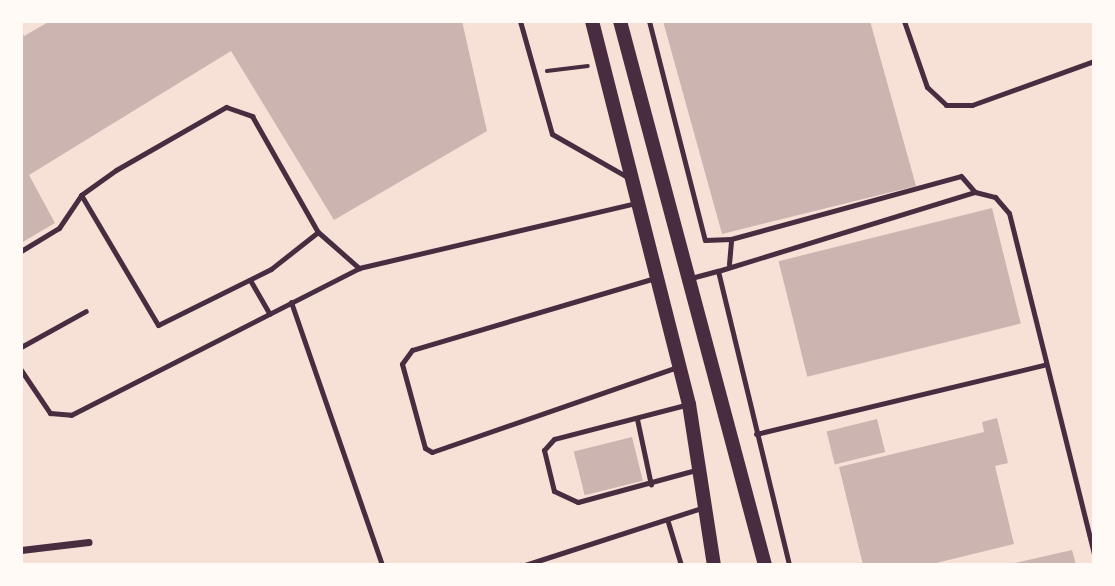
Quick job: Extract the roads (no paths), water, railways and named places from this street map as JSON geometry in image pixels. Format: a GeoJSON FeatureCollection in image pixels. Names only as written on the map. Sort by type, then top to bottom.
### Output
{"type":"FeatureCollection","features":[{"type":"Feature","properties":{"kind":"main road"},"geometry":{"type":"LineString","coordinates":[[592,21],[689,404],[701,508],[714,565]]}},
{"type":"Feature","properties":{"kind":"main road"},"geometry":{"type":"LineString","coordinates":[[620,21],[765,565]]}},
{"type":"Feature","properties":{"kind":"street"},"geometry":{"type":"LineString","coordinates":[[21,550],[89,542]]}},
{"type":"Feature","properties":{"kind":"lane"},"geometry":{"type":"LineString","coordinates":[[520,21],[552,134],[632,179]]}},
{"type":"Feature","properties":{"kind":"lane"},"geometry":{"type":"LineString","coordinates":[[649,21],[700,230],[705,240],[731,239],[961,176],[975,192]]}},
{"type":"Feature","properties":{"kind":"lane"},"geometry":{"type":"LineString","coordinates":[[904,21],[928,87],[946,105],[972,105],[1094,61]]}},
{"type":"Feature","properties":{"kind":"lane"},"geometry":{"type":"LineString","coordinates":[[21,251],[59,228],[81,195],[226,107],[252,116],[318,232],[359,268]]}},
{"type":"Feature","properties":{"kind":"lane"},"geometry":{"type":"LineString","coordinates":[[688,278],[975,192],[995,197],[1009,213],[1044,365],[1094,554]]}},
{"type":"Feature","properties":{"kind":"lane"},"geometry":{"type":"LineString","coordinates":[[81,195],[152,323],[164,325],[250,280],[318,232]]}},
{"type":"Feature","properties":{"kind":"lane"},"geometry":{"type":"LineString","coordinates":[[21,370],[50,413],[71,415],[359,268],[637,203]]}},
{"type":"Feature","properties":{"kind":"lane"},"geometry":{"type":"LineString","coordinates":[[729,264],[731,239]]}},
{"type":"Feature","properties":{"kind":"lane"},"geometry":{"type":"LineString","coordinates":[[718,271],[755,434],[789,565]]}},
{"type":"Feature","properties":{"kind":"lane"},"geometry":{"type":"LineString","coordinates":[[656,278],[412,350],[402,364],[425,448],[432,452],[678,367]]}},
{"type":"Feature","properties":{"kind":"lane"},"geometry":{"type":"LineString","coordinates":[[250,280],[270,314]]}},
{"type":"Feature","properties":{"kind":"lane"},"geometry":{"type":"LineString","coordinates":[[291,302],[382,565]]}},
{"type":"Feature","properties":{"kind":"lane"},"geometry":{"type":"LineString","coordinates":[[21,348],[86,311]]}},
{"type":"Feature","properties":{"kind":"lane"},"geometry":{"type":"LineString","coordinates":[[755,434],[1044,365]]}},
{"type":"Feature","properties":{"kind":"lane"},"geometry":{"type":"LineString","coordinates":[[689,404],[554,439],[544,450],[554,491],[564,500],[651,485],[696,470]]}},
{"type":"Feature","properties":{"kind":"lane"},"geometry":{"type":"LineString","coordinates":[[637,419],[651,485]]}},
{"type":"Feature","properties":{"kind":"lane"},"geometry":{"type":"LineString","coordinates":[[525,565],[668,522],[701,508]]}},
{"type":"Feature","properties":{"kind":"lane"},"geometry":{"type":"LineString","coordinates":[[668,522],[681,565]]}}]}
